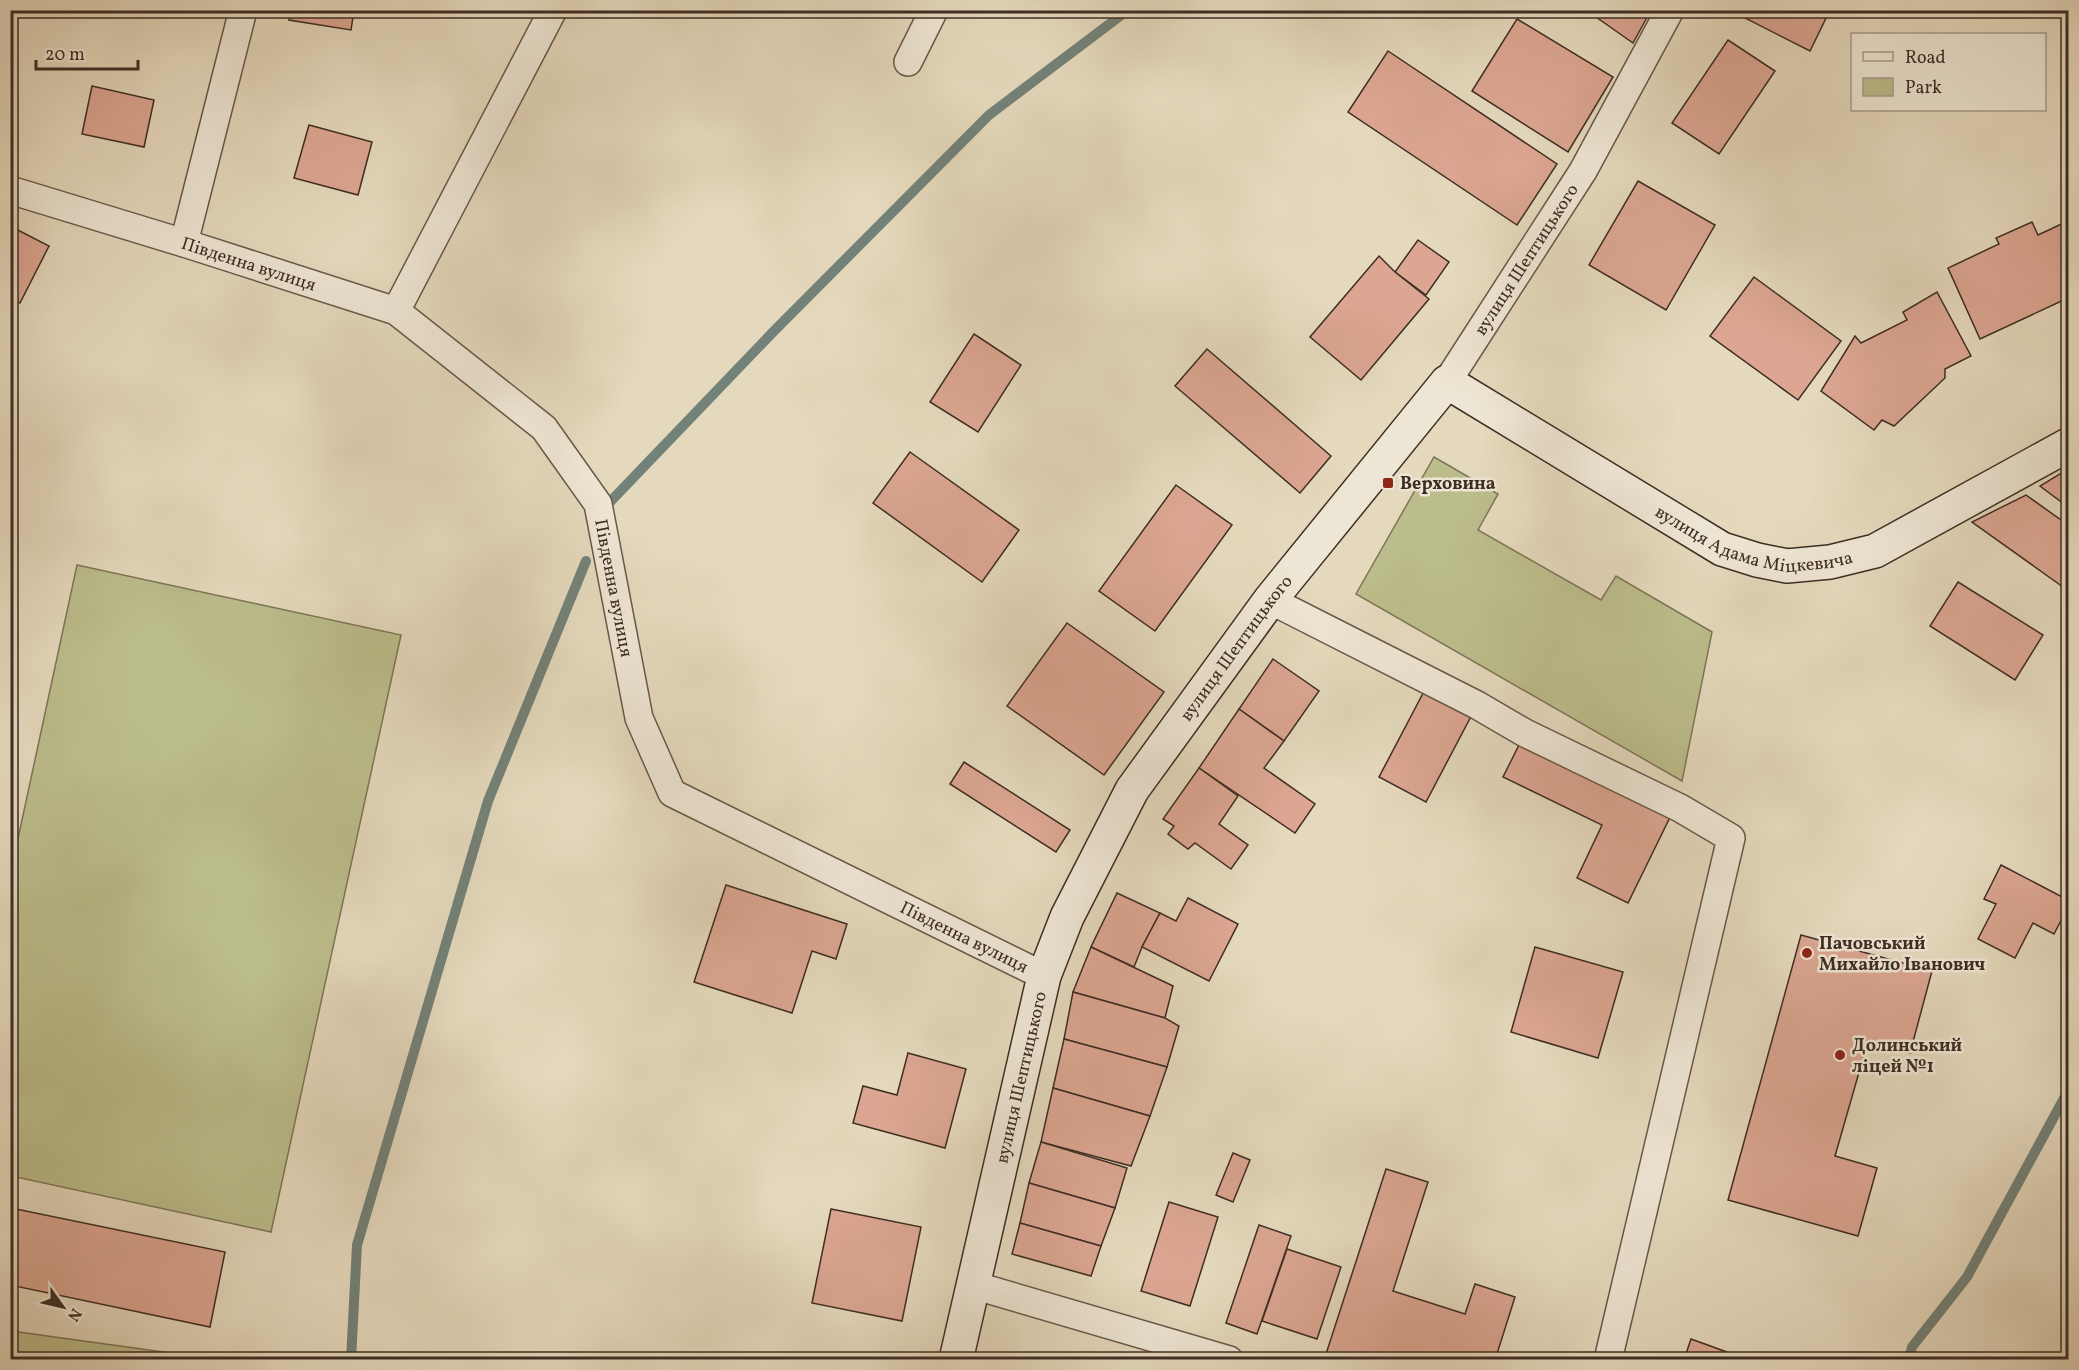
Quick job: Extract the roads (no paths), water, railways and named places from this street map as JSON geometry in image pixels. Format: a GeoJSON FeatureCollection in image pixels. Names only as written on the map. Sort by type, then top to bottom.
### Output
{"type":"FeatureCollection","features":[{"type":"Feature","properties":{"kind":"street"},"geometry":{"type":"LineString","coordinates":[[184,243],[243,10]]}},
{"type":"Feature","properties":{"kind":"street"},"geometry":{"type":"LineString","coordinates":[[396,311],[553,10]]}},
{"type":"Feature","properties":{"kind":"street"},"geometry":{"type":"LineString","coordinates":[[908,62],[934,10]]}},
{"type":"Feature","properties":{"kind":"street","name":"вулиця Шептицького"},"geometry":{"type":"LineString","coordinates":[[956,1359],[1044,976],[1067,917],[1132,790],[1270,600],[1447,382],[1583,171],[1670,10]]}},
{"type":"Feature","properties":{"kind":"street","name":"Південна вулиця"},"geometry":{"type":"LineString","coordinates":[[10,190],[396,311],[544,428],[598,504],[639,718],[672,793],[1044,976]]}},
{"type":"Feature","properties":{"kind":"street","name":"вулиця Адама Міцкевича"},"geometry":{"type":"LineString","coordinates":[[1447,382],[1722,549],[1787,566],[1830,562],[1875,551],[2068,444]]}},
{"type":"Feature","properties":{"kind":"street"},"geometry":{"type":"LineString","coordinates":[[1270,600],[1477,705],[1525,733],[1680,808],[1731,838],[1608,1359]]}},
{"type":"Feature","properties":{"kind":"street"},"geometry":{"type":"LineString","coordinates":[[974,1285],[1229,1359]]}},
{"type":"Feature","properties":{"kind":"waterway"},"geometry":{"type":"LineString","coordinates":[[609,503],[773,332],[989,115],[1128,10]]}},
{"type":"Feature","properties":{"kind":"waterway"},"geometry":{"type":"LineString","coordinates":[[351,1360],[357,1245],[488,801],[586,561]]}},
{"type":"Feature","properties":{"kind":"waterway"},"geometry":{"type":"LineString","coordinates":[[1909,1360],[1912,1347],[1967,1277],[2068,1091]]}},
{"type":"Feature","properties":{"kind":"place","name":"Верховина"},"geometry":{"type":"Point","coordinates":[1388,483]}},
{"type":"Feature","properties":{"kind":"place","name":"Пачовський Михайло Іванович"},"geometry":{"type":"Point","coordinates":[1807,953]}},
{"type":"Feature","properties":{"kind":"place","name":"Долинський ліцей №1"},"geometry":{"type":"Point","coordinates":[1840,1055]}}]}
